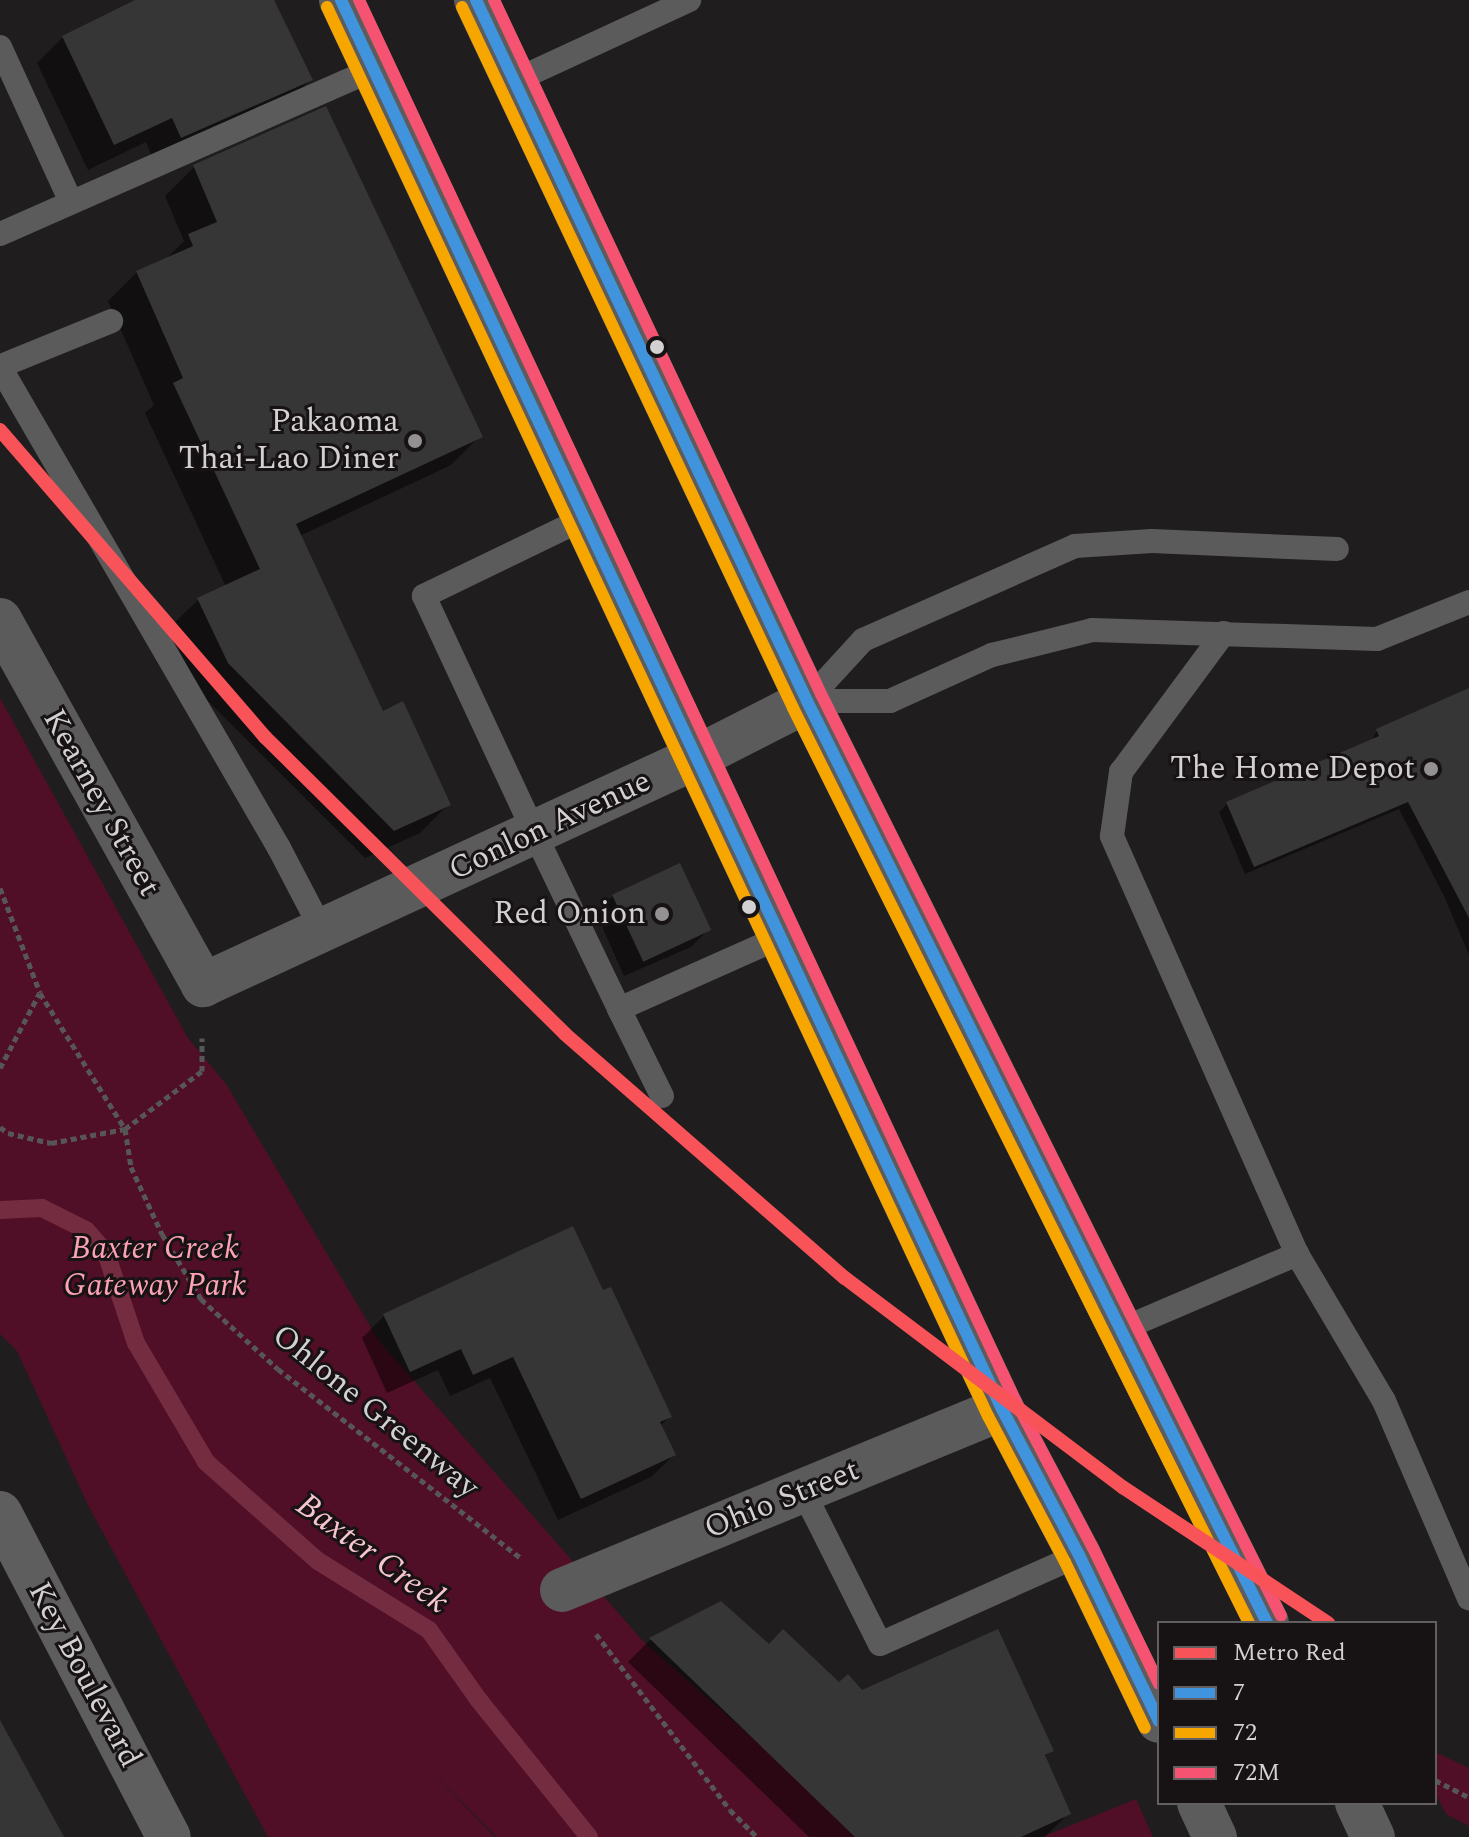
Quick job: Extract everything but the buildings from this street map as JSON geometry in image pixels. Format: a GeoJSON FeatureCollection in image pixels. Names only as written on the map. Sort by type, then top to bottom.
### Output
{"type":"FeatureCollection","features":[{"type":"Feature","properties":{"kind":"main road"},"geometry":{"type":"LineString","coordinates":[[341,0],[783,936],[1002,1409],[1079,1555],[1157,1717]]}},
{"type":"Feature","properties":{"kind":"main road"},"geometry":{"type":"LineString","coordinates":[[476,0],[807,701],[1266,1621]]}},
{"type":"Feature","properties":{"kind":"main road"},"geometry":{"type":"LineString","coordinates":[[1200,1805],[1215,1837]]}},
{"type":"Feature","properties":{"kind":"main road"},"geometry":{"type":"LineString","coordinates":[[1358,1805],[1373,1837]]}},
{"type":"Feature","properties":{"kind":"street","name":"Kearney Street"},"geometry":{"type":"LineString","coordinates":[[0,620],[203,985]]}},
{"type":"Feature","properties":{"kind":"street","name":"Conlon Avenue"},"geometry":{"type":"LineString","coordinates":[[203,985],[697,757],[807,701]]}},
{"type":"Feature","properties":{"kind":"street","name":"Ohio Street"},"geometry":{"type":"LineString","coordinates":[[562,1590],[1002,1409]]}},
{"type":"Feature","properties":{"kind":"street","name":"Key Boulevard"},"geometry":{"type":"LineString","coordinates":[[0,1513],[169,1837]]}},
{"type":"Feature","properties":{"kind":"lane"},"geometry":{"type":"LineString","coordinates":[[514,81],[689,0]]}},
{"type":"Feature","properties":{"kind":"lane"},"geometry":{"type":"LineString","coordinates":[[0,47],[6,73],[71,202]]}},
{"type":"Feature","properties":{"kind":"lane"},"geometry":{"type":"LineString","coordinates":[[0,234],[374,69]]}},
{"type":"Feature","properties":{"kind":"lane"},"geometry":{"type":"LineString","coordinates":[[111,321],[1,366],[279,848],[323,932]]}},
{"type":"Feature","properties":{"kind":"lane"},"geometry":{"type":"LineString","coordinates":[[585,518],[424,596],[662,1096]]}},
{"type":"Feature","properties":{"kind":"lane"},"geometry":{"type":"LineString","coordinates":[[807,701],[863,640],[1075,546],[1152,541],[1337,549]]}},
{"type":"Feature","properties":{"kind":"lane"},"geometry":{"type":"LineString","coordinates":[[807,701],[890,701],[992,655],[1092,630],[1377,639],[1469,602]]}},
{"type":"Feature","properties":{"kind":"lane"},"geometry":{"type":"LineString","coordinates":[[1224,633],[1121,772],[1112,836],[1297,1254],[1384,1401],[1469,1598]]}},
{"type":"Feature","properties":{"kind":"lane"},"geometry":{"type":"LineString","coordinates":[[619,1009],[783,936]]}},
{"type":"Feature","properties":{"kind":"lane"},"geometry":{"type":"LineString","coordinates":[[1120,1330],[1297,1254]]}},
{"type":"Feature","properties":{"kind":"lane"},"geometry":{"type":"LineString","coordinates":[[803,1491],[880,1644],[1079,1555]]}},
{"type":"Feature","properties":{"kind":"path","name":"Ohlone Greenway"},"geometry":{"type":"LineString","coordinates":[[0,888],[40,993],[125,1129],[131,1167],[162,1234],[201,1299],[278,1369],[562,1590],[730,1810],[757,1837]]}},
{"type":"Feature","properties":{"kind":"path"},"geometry":{"type":"LineString","coordinates":[[0,1127],[8,1133],[51,1143],[125,1129],[202,1071],[203,985]]}},
{"type":"Feature","properties":{"kind":"path"},"geometry":{"type":"LineString","coordinates":[[0,1068],[40,993]]}},
{"type":"Feature","properties":{"kind":"path"},"geometry":{"type":"LineString","coordinates":[[1437,1781],[1469,1797]]}},
{"type":"Feature","properties":{"kind":"green space","name":"Baxter Creek Gateway Park"},"geometry":{"type":"Polygon","coordinates":[[[0,698],[188,1038],[226,1084],[379,1341],[643,1641],[864,1837],[497,1837],[425,1765],[495,1837],[268,1837],[88,1505],[17,1351],[0,1334],[0,698]]]}},
{"type":"Feature","properties":{"kind":"green space"},"geometry":{"type":"Polygon","coordinates":[[[1437,1753],[1469,1768],[1469,1826],[1446,1814],[1437,1797],[1437,1753]]]}},
{"type":"Feature","properties":{"kind":"green space"},"geometry":{"type":"Polygon","coordinates":[[[1136,1799],[1153,1837],[1042,1837],[1136,1799]]]}},
{"type":"Feature","properties":{"kind":"waterway","name":"Baxter Creek"},"geometry":{"type":"LineString","coordinates":[[0,1210],[42,1208],[86,1230],[106,1253],[136,1343],[206,1462],[318,1561],[429,1630],[478,1699],[589,1837]]}},
{"type":"Feature","properties":{"kind":"metro line","name":"Red"},"geometry":{"type":"LineString","coordinates":[[0,430],[265,737],[565,1034],[845,1278],[1124,1488],[1325,1621]]}},
{"type":"Feature","properties":{"kind":"transit line","name":"7"},"geometry":{"type":"LineString","coordinates":[[341,0],[1002,1409],[1079,1555],[1157,1717]]}},
{"type":"Feature","properties":{"kind":"transit line","name":"72M"},"geometry":{"type":"LineString","coordinates":[[359,0],[1016,1402],[1093,1548],[1157,1680]]}},
{"type":"Feature","properties":{"kind":"transit line","name":"7"},"geometry":{"type":"LineString","coordinates":[[476,0],[807,701],[1266,1621]]}},
{"type":"Feature","properties":{"kind":"transit line","name":"72M"},"geometry":{"type":"LineString","coordinates":[[494,0],[821,694],[1281,1616]]}},
{"type":"Feature","properties":{"kind":"transit line","name":"72"},"geometry":{"type":"LineString","coordinates":[[327,7],[988,1416],[1065,1562],[1145,1728]]}},
{"type":"Feature","properties":{"kind":"transit line","name":"72"},"geometry":{"type":"LineString","coordinates":[[462,7],[793,708],[1248,1621]]}},
{"type":"Feature","properties":{"kind":"place","name":"Pakaoma Thai-Lao Diner"},"geometry":{"type":"Point","coordinates":[415,441]}},
{"type":"Feature","properties":{"kind":"place","name":"The Home Depot"},"geometry":{"type":"Point","coordinates":[1431,769]}},
{"type":"Feature","properties":{"kind":"place","name":"Red Onion"},"geometry":{"type":"Point","coordinates":[662,914]}}]}
